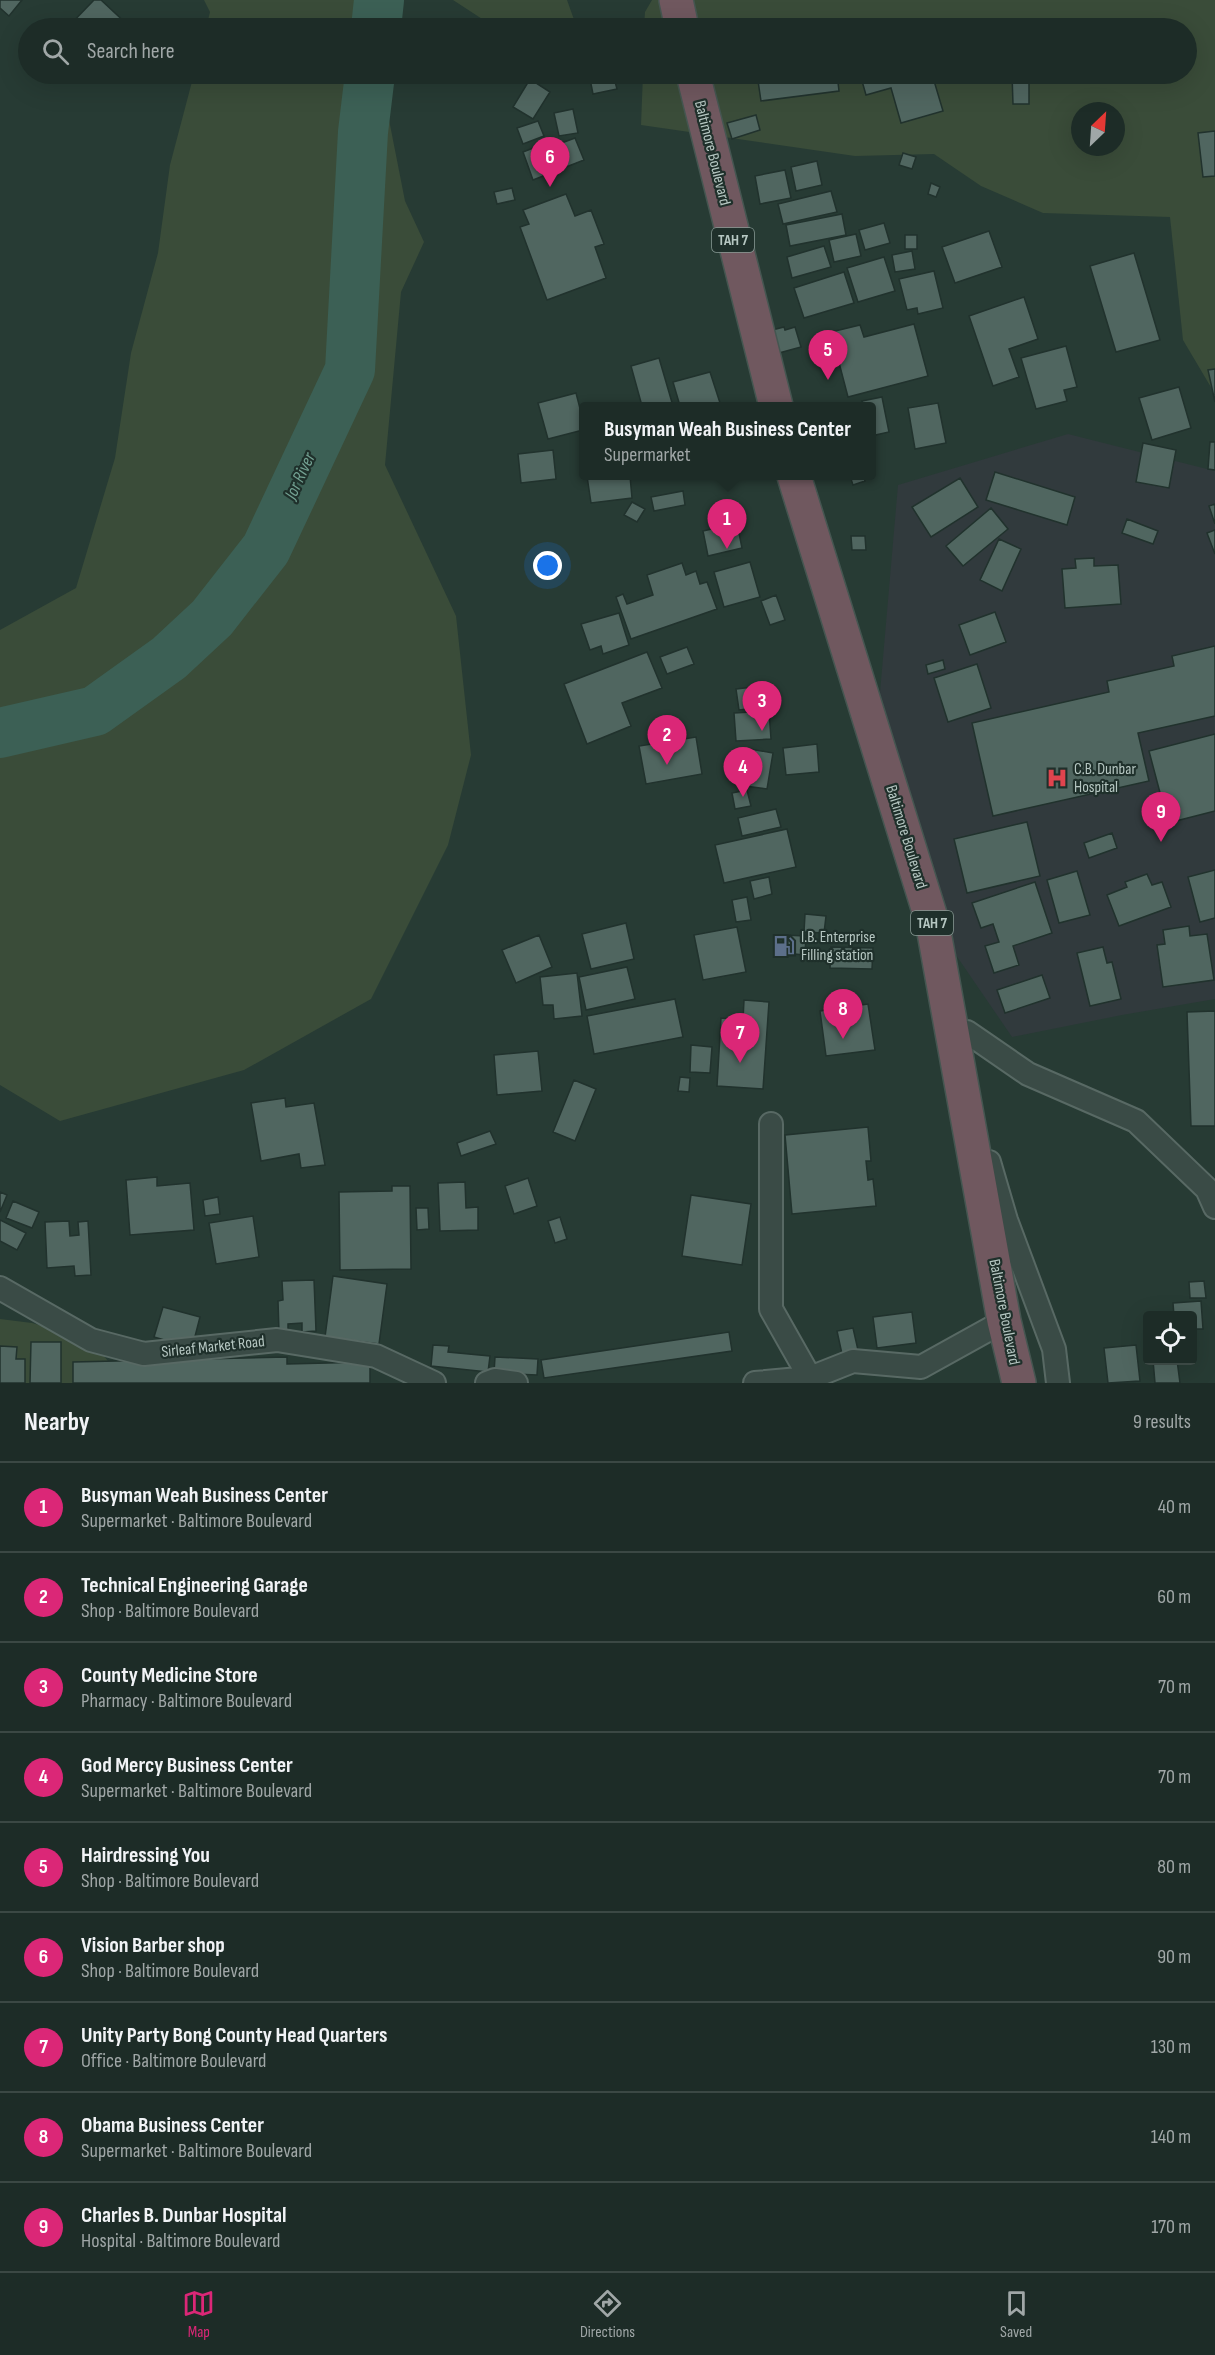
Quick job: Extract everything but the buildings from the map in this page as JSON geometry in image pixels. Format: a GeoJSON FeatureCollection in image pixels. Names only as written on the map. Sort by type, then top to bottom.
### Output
{"type":"FeatureCollection","features":[{"type":"Feature","properties":{"kind":"highway"},"geometry":{"type":"LineString","coordinates":[[676,0],[680,18]]}},
{"type":"Feature","properties":{"kind":"highway","name":"Baltimore Boulevard"},"geometry":{"type":"LineString","coordinates":[[696,84],[775,402]]}},
{"type":"Feature","properties":{"kind":"highway","name":"Baltimore Boulevard"},"geometry":{"type":"LineString","coordinates":[[795,480],[932,921],[1004,1321],[1019,1383]]}},
{"type":"Feature","properties":{"kind":"street"},"geometry":{"type":"LineString","coordinates":[[932,921],[967,1032],[975,1114],[1006,1220],[1053,1349],[1058,1383]]}},
{"type":"Feature","properties":{"kind":"street"},"geometry":{"type":"LineString","coordinates":[[967,1032],[1028,1074],[1136,1121],[1207,1189],[1215,1207]]}},
{"type":"Feature","properties":{"kind":"street"},"geometry":{"type":"LineString","coordinates":[[771,1124],[771,1309],[810,1378]]}},
{"type":"Feature","properties":{"kind":"street","name":"Sirleaf Market Road"},"geometry":{"type":"LineString","coordinates":[[0,1288],[91,1340],[144,1354],[277,1340],[376,1356],[434,1383]]}},
{"type":"Feature","properties":{"kind":"street"},"geometry":{"type":"LineString","coordinates":[[755,1383],[810,1378],[853,1361],[921,1367],[1004,1321]]}},
{"type":"Feature","properties":{"kind":"street"},"geometry":{"type":"LineString","coordinates":[[487,1383],[495,1380],[516,1383]]}},
{"type":"Feature","properties":{"kind":"shaded area","name":"C.B. Dunbar Hospital"},"geometry":{"type":"Polygon","coordinates":[[[1068,434],[1215,471],[1215,999],[1012,1037],[945,939],[879,704],[898,485],[1068,434]]]}},
{"type":"Feature","properties":{"kind":"green space"},"geometry":{"type":"Polygon","coordinates":[[[204,0],[386,0],[373,4],[374,18],[208,18],[210,12],[204,0]]]}},
{"type":"Feature","properties":{"kind":"green space"},"geometry":{"type":"Polygon","coordinates":[[[453,0],[567,0],[573,18],[481,18],[453,0]]]}},
{"type":"Feature","properties":{"kind":"green space"},"geometry":{"type":"Polygon","coordinates":[[[652,0],[1215,0],[1215,394],[1183,340],[1170,217],[1043,213],[981,186],[934,154],[855,156],[641,125],[643,84],[1197,84],[1197,18],[645,18],[645,12],[652,0]]]}},
{"type":"Feature","properties":{"kind":"green space"},"geometry":{"type":"Polygon","coordinates":[[[191,84],[382,84],[405,201],[424,242],[401,292],[385,465],[456,616],[471,755],[448,845],[371,999],[244,1070],[60,1121],[0,1085],[0,630],[76,588],[115,458],[131,353],[158,253],[170,165],[191,84]]]}},
{"type":"Feature","properties":{"kind":"green space"},"geometry":{"type":"Polygon","coordinates":[[[0,1319],[32,1323],[91,1340],[120,1376],[120,1383],[0,1383],[0,1319]]]}},
{"type":"Feature","properties":{"kind":"waterway","name":"Jor River"},"geometry":{"type":"LineString","coordinates":[[377,18],[379,0]]}},
{"type":"Feature","properties":{"kind":"waterway","name":"Jor River"},"geometry":{"type":"LineString","coordinates":[[0,733],[95,711],[169,658],[212,618],[266,549],[350,370],[363,132],[369,84]]}},
{"type":"Feature","properties":{"kind":"place","name":"Vision Barber shop"},"geometry":{"type":"Point","coordinates":[550,187]}},
{"type":"Feature","properties":{"kind":"place","name":"Hairdressing You"},"geometry":{"type":"Point","coordinates":[828,380]}},
{"type":"Feature","properties":{"kind":"place","name":"Busyman Weah Business Center"},"geometry":{"type":"Point","coordinates":[727,549]}},
{"type":"Feature","properties":{"kind":"place","name":"County Medicine Store"},"geometry":{"type":"Point","coordinates":[762,731]}},
{"type":"Feature","properties":{"kind":"place","name":"Technical Engineering Garage"},"geometry":{"type":"Point","coordinates":[667,765]}},
{"type":"Feature","properties":{"kind":"place","name":"C.B. Dunbar Hospital"},"geometry":{"type":"Point","coordinates":[1057,778]}},
{"type":"Feature","properties":{"kind":"place","name":"God Mercy Business Center"},"geometry":{"type":"Point","coordinates":[743,797]}},
{"type":"Feature","properties":{"kind":"place","name":"Charles B. Dunbar Hospital"},"geometry":{"type":"Point","coordinates":[1161,842]}},
{"type":"Feature","properties":{"kind":"place","name":"I.B. Enterprise Filling station"},"geometry":{"type":"Point","coordinates":[784,946]}},
{"type":"Feature","properties":{"kind":"place","name":"Obama Business Center"},"geometry":{"type":"Point","coordinates":[843,1039]}},
{"type":"Feature","properties":{"kind":"place","name":"Unity Party Bong County Head Quarters"},"geometry":{"type":"Point","coordinates":[740,1063]}}]}
